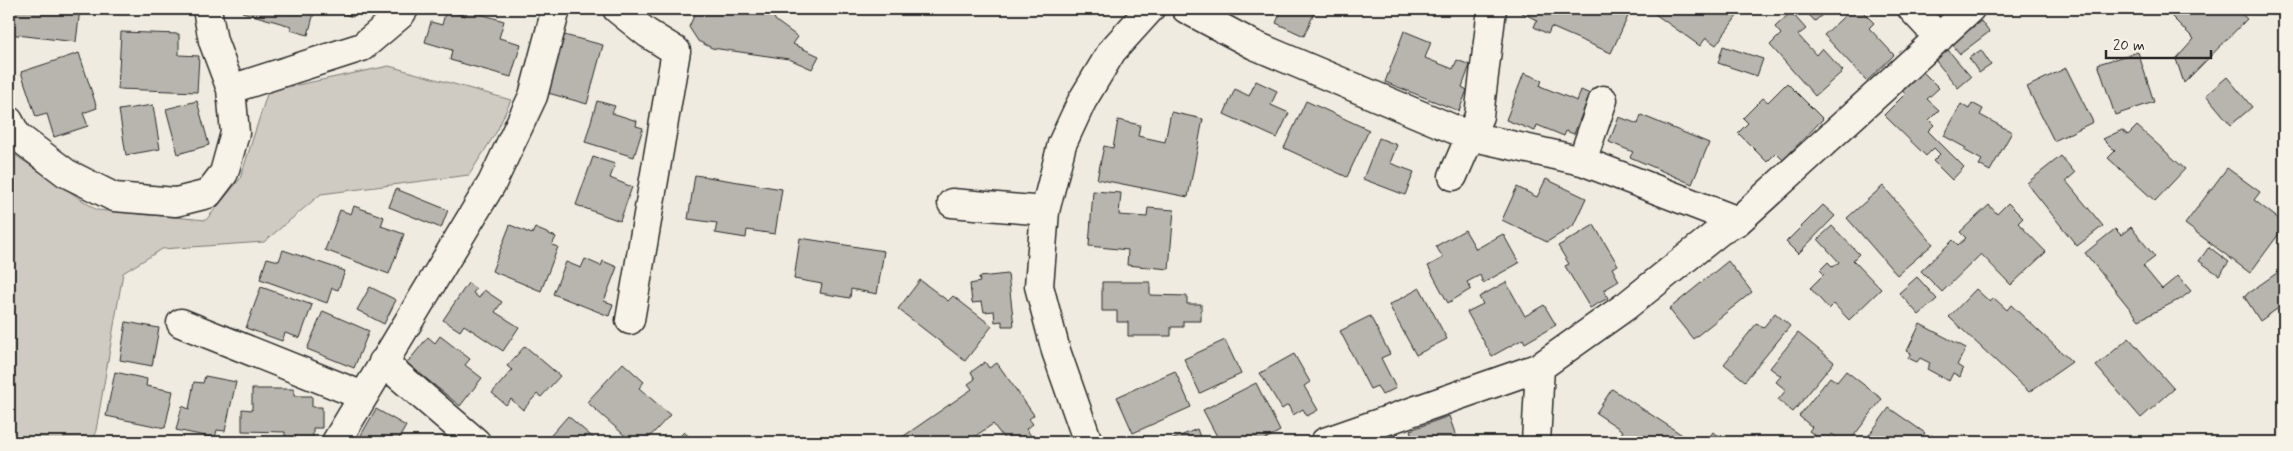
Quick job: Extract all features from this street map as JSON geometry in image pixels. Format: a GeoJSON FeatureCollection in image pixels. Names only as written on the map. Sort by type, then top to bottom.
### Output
{"type":"FeatureCollection","features":[{"type":"Feature","properties":{"kind":"street"},"geometry":{"type":"LineString","coordinates":[[9,121],[18,136],[66,173],[114,197],[176,202],[208,194],[224,173],[235,133],[231,89],[213,40],[207,9]]}},
{"type":"Feature","properties":{"kind":"street"},"geometry":{"type":"LineString","coordinates":[[231,89],[362,47],[400,15],[404,9]]}},
{"type":"Feature","properties":{"kind":"street"},"geometry":{"type":"LineString","coordinates":[[336,442],[492,183],[533,96],[556,9]]}},
{"type":"Feature","properties":{"kind":"street"},"geometry":{"type":"LineString","coordinates":[[617,9],[647,33],[676,51],[630,320]]}},
{"type":"Feature","properties":{"kind":"street"},"geometry":{"type":"LineString","coordinates":[[1088,442],[1056,351],[1040,286],[1045,211],[1062,144],[1082,101],[1112,51],[1150,9]]}},
{"type":"Feature","properties":{"kind":"street"},"geometry":{"type":"LineString","coordinates":[[1186,9],[1254,45],[1470,136],[1582,161],[1738,221]]}},
{"type":"Feature","properties":{"kind":"street"},"geometry":{"type":"LineString","coordinates":[[1453,176],[1479,116],[1492,9]]}},
{"type":"Feature","properties":{"kind":"street"},"geometry":{"type":"LineString","coordinates":[[1912,9],[1939,38]]}},
{"type":"Feature","properties":{"kind":"street"},"geometry":{"type":"LineString","coordinates":[[1335,440],[1540,367],[1626,306],[1720,231],[1738,221],[1970,9]]}},
{"type":"Feature","properties":{"kind":"street"},"geometry":{"type":"LineString","coordinates":[[1582,161],[1603,100]]}},
{"type":"Feature","properties":{"kind":"street"},"geometry":{"type":"LineString","coordinates":[[952,203],[1045,211]]}},
{"type":"Feature","properties":{"kind":"street"},"geometry":{"type":"LineString","coordinates":[[181,323],[363,396]]}},
{"type":"Feature","properties":{"kind":"street"},"geometry":{"type":"LineString","coordinates":[[383,362],[476,442]]}},
{"type":"Feature","properties":{"kind":"street"},"geometry":{"type":"LineString","coordinates":[[1536,442],[1540,367]]}},
{"type":"Feature","properties":{"kind":"shaded area"},"geometry":{"type":"Polygon","coordinates":[[[389,66],[511,100],[497,131],[469,175],[321,194],[264,242],[162,249],[123,273],[94,442],[9,442],[9,151],[97,210],[206,220],[240,179],[268,91],[389,66]]]}},
{"type":"Feature","properties":{"kind":"building"},"geometry":{"type":"Polygon","coordinates":[[[11,9],[80,9],[76,42],[9,34],[11,9]]]}},
{"type":"Feature","properties":{"kind":"building"},"geometry":{"type":"Polygon","coordinates":[[[243,9],[315,9],[308,35],[290,30],[291,26],[242,12],[243,9]]]}},
{"type":"Feature","properties":{"kind":"building"},"geometry":{"type":"Polygon","coordinates":[[[329,9],[355,9],[353,17],[329,9]]]}},
{"type":"Feature","properties":{"kind":"building"},"geometry":{"type":"Polygon","coordinates":[[[359,9],[374,9],[373,13],[359,9]]]}},
{"type":"Feature","properties":{"kind":"building"},"geometry":{"type":"Polygon","coordinates":[[[697,9],[769,9],[776,21],[798,37],[793,44],[819,56],[812,69],[789,59],[712,48],[698,41],[689,27],[697,9]]]}},
{"type":"Feature","properties":{"kind":"building"},"geometry":{"type":"Polygon","coordinates":[[[1282,9],[1316,9],[1304,36],[1276,23],[1282,9]]]}},
{"type":"Feature","properties":{"kind":"building"},"geometry":{"type":"Polygon","coordinates":[[[1521,9],[1623,9],[1630,12],[1611,53],[1551,27],[1548,34],[1534,27],[1537,20],[1520,12],[1521,9]]]}},
{"type":"Feature","properties":{"kind":"building"},"geometry":{"type":"Polygon","coordinates":[[[1659,9],[1726,9],[1737,16],[1716,45],[1706,38],[1700,46],[1655,14],[1659,9]]]}},
{"type":"Feature","properties":{"kind":"building"},"geometry":{"type":"Polygon","coordinates":[[[1803,9],[1829,9],[1815,21],[1803,9]]]}},
{"type":"Feature","properties":{"kind":"building"},"geometry":{"type":"Polygon","coordinates":[[[1852,9],[1860,9],[1874,23],[1869,28],[1894,55],[1867,81],[1824,35],[1852,9]]]}},
{"type":"Feature","properties":{"kind":"building"},"geometry":{"type":"Polygon","coordinates":[[[2072,9],[2086,9],[2074,13],[2072,9]]]}},
{"type":"Feature","properties":{"kind":"building"},"geometry":{"type":"Polygon","coordinates":[[[2170,9],[2236,9],[2247,19],[2184,83],[2176,59],[2194,39],[2167,12],[2170,9]]]}},
{"type":"Feature","properties":{"kind":"building"},"geometry":{"type":"Polygon","coordinates":[[[446,10],[465,16],[467,10],[504,21],[499,38],[521,44],[511,77],[450,60],[452,50],[425,42],[431,22],[442,25],[446,10]]]}},
{"type":"Feature","properties":{"kind":"building"},"geometry":{"type":"Polygon","coordinates":[[[1791,12],[1806,29],[1798,35],[1816,55],[1822,48],[1843,71],[1815,96],[1770,45],[1781,34],[1775,27],[1791,12]]]}},
{"type":"Feature","properties":{"kind":"building"},"geometry":{"type":"Polygon","coordinates":[[[1981,21],[1989,32],[1960,54],[1951,43],[1981,21]]]}},
{"type":"Feature","properties":{"kind":"building"},"geometry":{"type":"Polygon","coordinates":[[[1404,31],[1431,42],[1425,58],[1453,69],[1457,60],[1470,65],[1462,87],[1467,90],[1459,111],[1385,82],[1404,31]]]}},
{"type":"Feature","properties":{"kind":"building"},"geometry":{"type":"Polygon","coordinates":[[[121,32],[179,34],[179,55],[199,56],[197,92],[118,89],[121,32]]]}},
{"type":"Feature","properties":{"kind":"building"},"geometry":{"type":"Polygon","coordinates":[[[564,35],[603,45],[587,104],[548,93],[564,35]]]}},
{"type":"Feature","properties":{"kind":"building"},"geometry":{"type":"Polygon","coordinates":[[[1723,46],[1763,59],[1757,76],[1718,63],[1723,46]]]}},
{"type":"Feature","properties":{"kind":"building"},"geometry":{"type":"Polygon","coordinates":[[[1948,50],[1971,77],[1958,88],[1935,60],[1948,50]]]}},
{"type":"Feature","properties":{"kind":"building"},"geometry":{"type":"Polygon","coordinates":[[[1981,50],[1991,65],[1979,73],[1969,58],[1981,50]]]}},
{"type":"Feature","properties":{"kind":"building"},"geometry":{"type":"Polygon","coordinates":[[[2138,52],[2154,102],[2115,115],[2098,64],[2138,52]]]}},
{"type":"Feature","properties":{"kind":"building"},"geometry":{"type":"Polygon","coordinates":[[[79,53],[97,108],[83,113],[88,126],[54,137],[47,114],[36,117],[21,72],[79,53]]]}},
{"type":"Feature","properties":{"kind":"building"},"geometry":{"type":"Polygon","coordinates":[[[2066,68],[2093,122],[2054,141],[2027,87],[2066,68]]]}},
{"type":"Feature","properties":{"kind":"building"},"geometry":{"type":"Polygon","coordinates":[[[1921,70],[1939,88],[1927,99],[1939,110],[1929,120],[1934,125],[1928,131],[1964,167],[1952,180],[1933,161],[1940,154],[1934,148],[1926,156],[1884,115],[1905,94],[1901,89],[1921,70]]]}},
{"type":"Feature","properties":{"kind":"building"},"geometry":{"type":"Polygon","coordinates":[[[1524,73],[1542,80],[1540,86],[1577,101],[1581,90],[1590,94],[1574,134],[1566,131],[1564,136],[1537,125],[1535,131],[1506,120],[1524,73]]]}},
{"type":"Feature","properties":{"kind":"building"},"geometry":{"type":"Polygon","coordinates":[[[2227,77],[2252,107],[2231,125],[2206,95],[2227,77]]]}},
{"type":"Feature","properties":{"kind":"building"},"geometry":{"type":"Polygon","coordinates":[[[1256,81],[1277,91],[1271,105],[1289,113],[1277,138],[1224,114],[1235,89],[1249,96],[1256,81]]]}},
{"type":"Feature","properties":{"kind":"building"},"geometry":{"type":"Polygon","coordinates":[[[1787,83],[1823,119],[1783,160],[1776,153],[1767,162],[1738,133],[1748,123],[1743,118],[1763,98],[1768,102],[1787,83]]]}},
{"type":"Feature","properties":{"kind":"building"},"geometry":{"type":"Polygon","coordinates":[[[197,101],[209,145],[178,154],[166,109],[197,101]]]}},
{"type":"Feature","properties":{"kind":"building"},"geometry":{"type":"Polygon","coordinates":[[[597,101],[615,106],[612,113],[637,121],[636,126],[643,128],[634,157],[585,142],[597,101]]]}},
{"type":"Feature","properties":{"kind":"building"},"geometry":{"type":"Polygon","coordinates":[[[1306,101],[1369,130],[1347,177],[1284,148],[1306,101]]]}},
{"type":"Feature","properties":{"kind":"building"},"geometry":{"type":"Polygon","coordinates":[[[1972,103],[1983,109],[1980,115],[2012,132],[1990,171],[1979,165],[1982,160],[1964,150],[1966,148],[1944,136],[1961,104],[1969,109],[1972,103]]]}},
{"type":"Feature","properties":{"kind":"building"},"geometry":{"type":"Polygon","coordinates":[[[153,105],[160,149],[126,155],[119,110],[153,105]]]}},
{"type":"Feature","properties":{"kind":"building"},"geometry":{"type":"Polygon","coordinates":[[[1171,112],[1203,119],[1188,197],[1097,179],[1104,146],[1113,148],[1118,120],[1140,125],[1138,136],[1165,142],[1171,112]]]}},
{"type":"Feature","properties":{"kind":"building"},"geometry":{"type":"Polygon","coordinates":[[[1641,115],[1709,143],[1692,184],[1630,157],[1633,152],[1609,142],[1619,117],[1638,124],[1641,115]]]}},
{"type":"Feature","properties":{"kind":"building"},"geometry":{"type":"Polygon","coordinates":[[[2137,126],[2185,169],[2155,201],[2108,158],[2115,151],[2103,139],[2122,130],[2128,135],[2137,126]]]}},
{"type":"Feature","properties":{"kind":"building"},"geometry":{"type":"Polygon","coordinates":[[[1379,138],[1397,145],[1390,163],[1414,172],[1405,195],[1363,179],[1379,138]]]}},
{"type":"Feature","properties":{"kind":"building"},"geometry":{"type":"Polygon","coordinates":[[[2061,156],[2075,173],[2066,181],[2103,226],[2077,246],[2027,183],[2061,156]]]}},
{"type":"Feature","properties":{"kind":"building"},"geometry":{"type":"Polygon","coordinates":[[[593,157],[615,164],[610,178],[632,187],[620,221],[576,205],[593,157]]]}},
{"type":"Feature","properties":{"kind":"building"},"geometry":{"type":"Polygon","coordinates":[[[2227,168],[2260,192],[2254,200],[2284,223],[2284,227],[2250,273],[2185,224],[2227,168]]]}},
{"type":"Feature","properties":{"kind":"building"},"geometry":{"type":"Polygon","coordinates":[[[695,175],[782,189],[775,234],[747,230],[746,238],[715,233],[717,223],[688,219],[695,175]]]}},
{"type":"Feature","properties":{"kind":"building"},"geometry":{"type":"Polygon","coordinates":[[[1546,179],[1586,198],[1573,226],[1547,242],[1502,220],[1517,187],[1537,197],[1546,179]]]}},
{"type":"Feature","properties":{"kind":"building"},"geometry":{"type":"Polygon","coordinates":[[[1883,186],[1933,244],[1897,275],[1847,218],[1883,186]]]}},
{"type":"Feature","properties":{"kind":"building"},"geometry":{"type":"Polygon","coordinates":[[[396,189],[448,210],[441,228],[389,207],[396,189]]]}},
{"type":"Feature","properties":{"kind":"building"},"geometry":{"type":"Polygon","coordinates":[[[1093,191],[1121,193],[1119,215],[1147,217],[1148,208],[1174,210],[1169,269],[1127,265],[1128,250],[1089,246],[1093,191]]]}},
{"type":"Feature","properties":{"kind":"building"},"geometry":{"type":"Polygon","coordinates":[[[2008,203],[2023,218],[2018,223],[2046,252],[2011,285],[1981,254],[1942,292],[1921,271],[1953,240],[1958,245],[1966,238],[1960,232],[1989,205],[1997,214],[2008,203]]]}},
{"type":"Feature","properties":{"kind":"building"},"geometry":{"type":"Polygon","coordinates":[[[1823,205],[1835,216],[1798,254],[1786,242],[1823,205]]]}},
{"type":"Feature","properties":{"kind":"building"},"geometry":{"type":"Polygon","coordinates":[[[354,206],[384,217],[381,226],[404,234],[389,274],[325,250],[340,210],[351,214],[354,206]]]}},
{"type":"Feature","properties":{"kind":"building"},"geometry":{"type":"Polygon","coordinates":[[[510,225],[532,234],[535,228],[556,237],[552,245],[558,247],[541,291],[492,271],[510,225]]]}},
{"type":"Feature","properties":{"kind":"building"},"geometry":{"type":"Polygon","coordinates":[[[1594,225],[1618,265],[1612,268],[1619,281],[1604,290],[1608,298],[1590,308],[1565,266],[1569,264],[1558,246],[1594,225]]]}},
{"type":"Feature","properties":{"kind":"building"},"geometry":{"type":"Polygon","coordinates":[[[1832,226],[1859,254],[1853,260],[1881,289],[1849,320],[1834,304],[1829,309],[1810,288],[1824,274],[1820,270],[1828,262],[1833,267],[1839,262],[1818,239],[1832,226]]]}},
{"type":"Feature","properties":{"kind":"building"},"geometry":{"type":"Polygon","coordinates":[[[2131,227],[2155,257],[2143,266],[2162,289],[2178,276],[2191,291],[2182,298],[2139,320],[2085,253],[2115,229],[2121,235],[2131,227]]]}},
{"type":"Feature","properties":{"kind":"building"},"geometry":{"type":"Polygon","coordinates":[[[1465,230],[1476,249],[1503,234],[1519,263],[1483,283],[1480,275],[1467,282],[1471,289],[1448,303],[1428,266],[1443,258],[1436,246],[1465,230]]]}},
{"type":"Feature","properties":{"kind":"building"},"geometry":{"type":"Polygon","coordinates":[[[800,238],[884,251],[877,294],[851,289],[850,298],[820,293],[822,284],[794,279],[800,238]]]}},
{"type":"Feature","properties":{"kind":"building"},"geometry":{"type":"Polygon","coordinates":[[[2209,247],[2229,262],[2219,275],[2199,261],[2209,247]]]}},
{"type":"Feature","properties":{"kind":"building"},"geometry":{"type":"Polygon","coordinates":[[[283,250],[345,271],[338,290],[332,288],[327,303],[260,279],[267,258],[279,261],[283,250]]]}},
{"type":"Feature","properties":{"kind":"building"},"geometry":{"type":"Polygon","coordinates":[[[585,259],[601,266],[603,261],[617,267],[604,301],[613,304],[609,316],[553,294],[566,262],[581,268],[585,259]]]}},
{"type":"Feature","properties":{"kind":"building"},"geometry":{"type":"Polygon","coordinates":[[[1728,261],[1752,292],[1693,339],[1669,309],[1728,261]]]}},
{"type":"Feature","properties":{"kind":"building"},"geometry":{"type":"Polygon","coordinates":[[[2284,268],[2284,304],[2260,321],[2244,296],[2284,268]]]}},
{"type":"Feature","properties":{"kind":"building"},"geometry":{"type":"Polygon","coordinates":[[[1008,274],[1014,326],[1002,326],[1002,321],[995,322],[994,311],[984,312],[982,302],[972,303],[970,284],[980,282],[979,277],[1008,274]]]}},
{"type":"Feature","properties":{"kind":"building"},"geometry":{"type":"Polygon","coordinates":[[[1917,277],[1937,299],[1919,315],[1899,293],[1917,277]]]}},
{"type":"Feature","properties":{"kind":"building"},"geometry":{"type":"Polygon","coordinates":[[[920,280],[948,301],[953,296],[992,326],[965,361],[898,309],[920,280]]]}},
{"type":"Feature","properties":{"kind":"building"},"geometry":{"type":"Polygon","coordinates":[[[1102,282],[1150,282],[1150,295],[1187,296],[1187,304],[1201,304],[1201,321],[1183,321],[1183,327],[1171,327],[1171,336],[1128,336],[1128,322],[1117,322],[1117,311],[1102,311],[1102,282]]]}},
{"type":"Feature","properties":{"kind":"building"},"geometry":{"type":"Polygon","coordinates":[[[1506,282],[1525,316],[1544,305],[1556,325],[1525,343],[1523,339],[1492,356],[1467,312],[1483,304],[1479,297],[1506,282]]]}},
{"type":"Feature","properties":{"kind":"building"},"geometry":{"type":"Polygon","coordinates":[[[468,283],[476,289],[473,293],[479,298],[484,290],[502,302],[495,312],[519,327],[503,351],[464,325],[460,331],[443,320],[468,283]]]}},
{"type":"Feature","properties":{"kind":"building"},"geometry":{"type":"Polygon","coordinates":[[[261,287],[312,305],[300,338],[285,333],[282,341],[246,328],[261,287]]]}},
{"type":"Feature","properties":{"kind":"building"},"geometry":{"type":"Polygon","coordinates":[[[370,287],[396,300],[384,324],[357,310],[370,287]]]}},
{"type":"Feature","properties":{"kind":"building"},"geometry":{"type":"Polygon","coordinates":[[[1420,288],[1447,339],[1416,355],[1389,305],[1420,288]]]}},
{"type":"Feature","properties":{"kind":"building"},"geometry":{"type":"Polygon","coordinates":[[[1976,289],[1990,302],[1994,298],[2007,310],[2011,305],[2072,362],[2029,392],[1949,317],[1976,289]]]}},
{"type":"Feature","properties":{"kind":"building"},"geometry":{"type":"Polygon","coordinates":[[[323,311],[369,331],[354,368],[307,349],[323,311]]]}},
{"type":"Feature","properties":{"kind":"building"},"geometry":{"type":"Polygon","coordinates":[[[1775,313],[1790,326],[1745,381],[1724,364],[1757,323],[1763,328],[1775,313]]]}},
{"type":"Feature","properties":{"kind":"building"},"geometry":{"type":"Polygon","coordinates":[[[1370,316],[1390,354],[1381,358],[1396,388],[1382,395],[1377,386],[1370,389],[1340,331],[1370,316]]]}},
{"type":"Feature","properties":{"kind":"building"},"geometry":{"type":"Polygon","coordinates":[[[126,322],[159,328],[152,366],[120,360],[126,322]]]}},
{"type":"Feature","properties":{"kind":"building"},"geometry":{"type":"Polygon","coordinates":[[[1920,324],[1966,348],[1957,365],[1963,369],[1960,377],[1953,373],[1949,381],[1927,369],[1930,363],[1920,358],[1917,362],[1908,358],[1911,353],[1907,351],[1920,324]]]}},
{"type":"Feature","properties":{"kind":"building"},"geometry":{"type":"Polygon","coordinates":[[[1798,333],[1834,362],[1793,412],[1778,400],[1786,390],[1776,382],[1781,376],[1770,368],[1798,333]]]}},
{"type":"Feature","properties":{"kind":"building"},"geometry":{"type":"Polygon","coordinates":[[[440,336],[470,359],[465,365],[482,378],[460,406],[407,363],[428,337],[435,343],[440,336]]]}},
{"type":"Feature","properties":{"kind":"building"},"geometry":{"type":"Polygon","coordinates":[[[2129,338],[2174,389],[2141,418],[2096,366],[2129,338]]]}},
{"type":"Feature","properties":{"kind":"building"},"geometry":{"type":"Polygon","coordinates":[[[1225,340],[1241,374],[1200,393],[1184,359],[1225,340]]]}},
{"type":"Feature","properties":{"kind":"building"},"geometry":{"type":"Polygon","coordinates":[[[525,346],[560,376],[541,397],[537,394],[523,410],[511,399],[506,405],[492,393],[512,370],[507,366],[525,346]]]}},
{"type":"Feature","properties":{"kind":"building"},"geometry":{"type":"Polygon","coordinates":[[[1294,354],[1310,382],[1304,386],[1318,410],[1307,416],[1303,409],[1293,415],[1288,405],[1282,409],[1260,373],[1294,354]]]}},
{"type":"Feature","properties":{"kind":"building"},"geometry":{"type":"Polygon","coordinates":[[[985,362],[989,368],[997,363],[1034,415],[1029,419],[1033,424],[1026,429],[1032,437],[1024,442],[1001,442],[1005,440],[993,424],[974,437],[978,442],[899,442],[898,440],[972,389],[968,384],[975,379],[971,372],[985,362]]]}},
{"type":"Feature","properties":{"kind":"building"},"geometry":{"type":"Polygon","coordinates":[[[623,363],[644,382],[639,388],[670,415],[645,442],[632,442],[587,402],[623,363]]]}},
{"type":"Feature","properties":{"kind":"building"},"geometry":{"type":"Polygon","coordinates":[[[1175,371],[1191,407],[1133,433],[1117,397],[1175,371]]]}},
{"type":"Feature","properties":{"kind":"building"},"geometry":{"type":"Polygon","coordinates":[[[1846,371],[1882,399],[1849,442],[1843,442],[1832,434],[1824,442],[1809,431],[1812,427],[1799,416],[1830,377],[1837,382],[1846,371]]]}},
{"type":"Feature","properties":{"kind":"building"},"geometry":{"type":"Polygon","coordinates":[[[115,372],[147,379],[146,386],[173,391],[165,428],[106,416],[115,372]]]}},
{"type":"Feature","properties":{"kind":"building"},"geometry":{"type":"Polygon","coordinates":[[[205,376],[236,382],[225,431],[217,430],[215,438],[176,430],[182,406],[189,409],[194,382],[203,383],[205,376]]]}},
{"type":"Feature","properties":{"kind":"building"},"geometry":{"type":"Polygon","coordinates":[[[1256,383],[1280,431],[1265,439],[1266,442],[1220,442],[1203,410],[1256,383]]]}},
{"type":"Feature","properties":{"kind":"building"},"geometry":{"type":"Polygon","coordinates":[[[252,389],[294,389],[294,396],[312,396],[312,407],[322,407],[322,428],[313,428],[313,442],[285,442],[285,432],[242,431],[242,409],[252,410],[252,389]]]}},
{"type":"Feature","properties":{"kind":"building"},"geometry":{"type":"Polygon","coordinates":[[[1612,389],[1693,442],[1623,442],[1618,439],[1623,431],[1596,413],[1612,389]]]}},
{"type":"Feature","properties":{"kind":"building"},"geometry":{"type":"Polygon","coordinates":[[[1889,408],[1925,433],[1918,442],[1864,442],[1889,408]]]}},
{"type":"Feature","properties":{"kind":"building"},"geometry":{"type":"Polygon","coordinates":[[[376,409],[406,426],[397,442],[357,442],[376,409]]]}},
{"type":"Feature","properties":{"kind":"building"},"geometry":{"type":"Polygon","coordinates":[[[568,416],[598,442],[545,442],[568,416]]]}},
{"type":"Feature","properties":{"kind":"building"},"geometry":{"type":"Polygon","coordinates":[[[1449,416],[1458,442],[1414,442],[1410,430],[1449,416]]]}},
{"type":"Feature","properties":{"kind":"building"},"geometry":{"type":"Polygon","coordinates":[[[1197,429],[1202,442],[1166,442],[1197,429]]]}},
{"type":"Feature","properties":{"kind":"building"},"geometry":{"type":"Polygon","coordinates":[[[684,432],[695,442],[674,442],[684,432]]]}},
{"type":"Feature","properties":{"kind":"building"},"geometry":{"type":"Polygon","coordinates":[[[1713,432],[1729,442],[1706,442],[1713,432]]]}},
{"type":"Feature","properties":{"kind":"building"},"geometry":{"type":"Polygon","coordinates":[[[1398,433],[1401,442],[1377,442],[1376,440],[1398,433]]]}},
{"type":"Feature","properties":{"kind":"building"},"geometry":{"type":"Polygon","coordinates":[[[1931,435],[1942,442],[1926,442],[1931,435]]]}}]}
